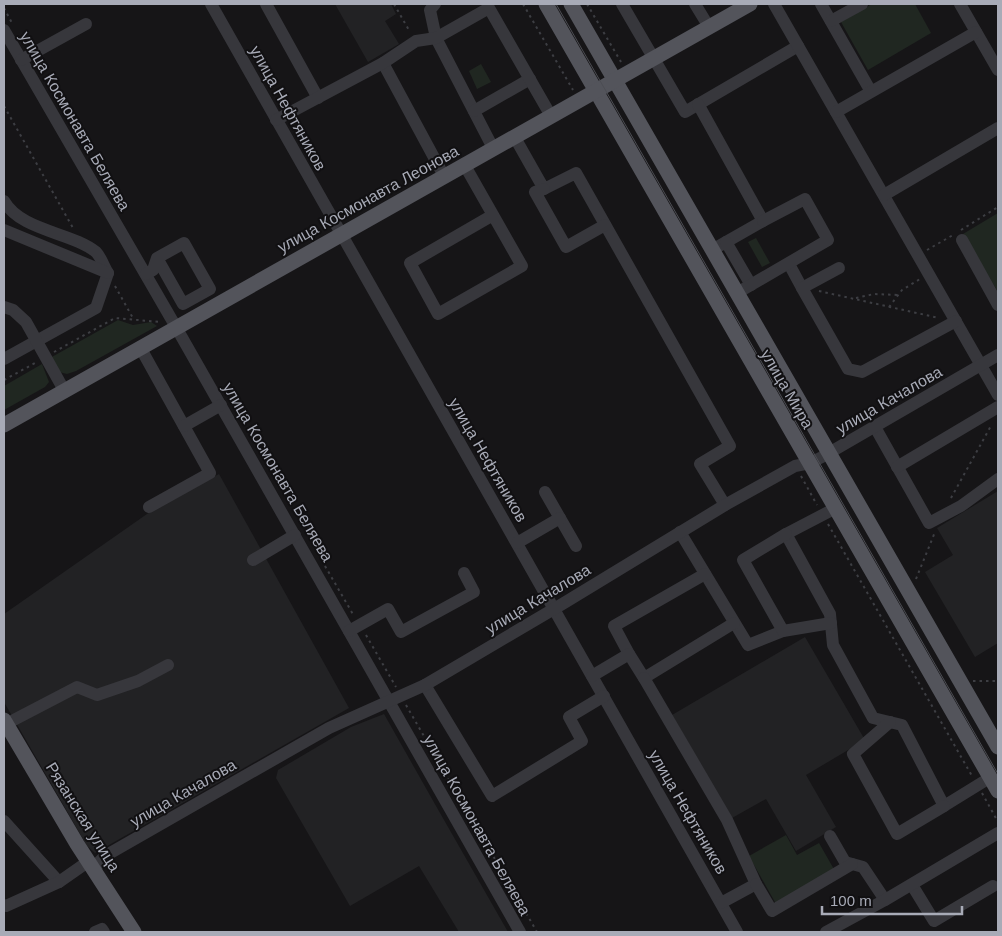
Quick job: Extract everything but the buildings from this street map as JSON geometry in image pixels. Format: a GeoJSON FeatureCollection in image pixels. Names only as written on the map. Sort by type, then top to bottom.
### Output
{"type":"FeatureCollection","features":[{"type":"Feature","properties":{"kind":"main road","name":"улица Мира"},"geometry":{"type":"LineString","coordinates":[[546,4],[810,463],[829,512],[984,781],[998,791]]}},
{"type":"Feature","properties":{"kind":"main road","name":"улица Мира"},"geometry":{"type":"LineString","coordinates":[[571,4],[998,748]]}},
{"type":"Feature","properties":{"kind":"main road","name":"улица Космонавта Леонова"},"geometry":{"type":"LineString","coordinates":[[4,425],[140,347],[172,324],[340,234],[750,4]]}},
{"type":"Feature","properties":{"kind":"main road","name":"Рязанская улица"},"geometry":{"type":"LineString","coordinates":[[5,722],[134,932]]}},
{"type":"Feature","properties":{"kind":"street","name":"улица Нефтяников"},"geometry":{"type":"LineString","coordinates":[[211,4],[737,932]]}},
{"type":"Feature","properties":{"kind":"street"},"geometry":{"type":"LineString","coordinates":[[266,4],[318,98]]}},
{"type":"Feature","properties":{"kind":"street"},"geometry":{"type":"LineString","coordinates":[[435,4],[430,10],[436,38],[493,148]]}},
{"type":"Feature","properties":{"kind":"street"},"geometry":{"type":"LineString","coordinates":[[622,4],[685,112],[798,46]]}},
{"type":"Feature","properties":{"kind":"street"},"geometry":{"type":"LineString","coordinates":[[695,4],[709,27]]}},
{"type":"Feature","properties":{"kind":"street"},"geometry":{"type":"LineString","coordinates":[[774,4],[998,396]]}},
{"type":"Feature","properties":{"kind":"street"},"geometry":{"type":"LineString","coordinates":[[821,4],[870,90]]}},
{"type":"Feature","properties":{"kind":"street"},"geometry":{"type":"LineString","coordinates":[[831,21],[862,4]]}},
{"type":"Feature","properties":{"kind":"street"},"geometry":{"type":"LineString","coordinates":[[960,4],[998,70]]}},
{"type":"Feature","properties":{"kind":"street"},"geometry":{"type":"LineString","coordinates":[[276,120],[383,63],[416,41],[436,38],[489,8],[551,116]]}},
{"type":"Feature","properties":{"kind":"street"},"geometry":{"type":"LineString","coordinates":[[21,60],[86,24]]}},
{"type":"Feature","properties":{"kind":"street","name":"улица Космонавта Беляева"},"geometry":{"type":"LineString","coordinates":[[4,30],[146,274],[172,324],[221,405],[520,932]]}},
{"type":"Feature","properties":{"kind":"street"},"geometry":{"type":"LineString","coordinates":[[836,112],[870,90],[976,32]]}},
{"type":"Feature","properties":{"kind":"street"},"geometry":{"type":"LineString","coordinates":[[383,63],[444,176]]}},
{"type":"Feature","properties":{"kind":"street"},"geometry":{"type":"LineString","coordinates":[[474,111],[530,79]]}},
{"type":"Feature","properties":{"kind":"street"},"geometry":{"type":"LineString","coordinates":[[698,104],[763,221]]}},
{"type":"Feature","properties":{"kind":"street"},"geometry":{"type":"LineString","coordinates":[[884,195],[998,128]]}},
{"type":"Feature","properties":{"kind":"street"},"geometry":{"type":"LineString","coordinates":[[514,136],[544,189]]}},
{"type":"Feature","properties":{"kind":"street"},"geometry":{"type":"LineString","coordinates":[[464,164],[493,215],[522,266],[438,314],[410,263],[493,215]]}},
{"type":"Feature","properties":{"kind":"street"},"geometry":{"type":"LineString","coordinates":[[605,225],[566,248],[534,192],[576,173],[730,446],[700,464],[725,505]]}},
{"type":"Feature","properties":{"kind":"street"},"geometry":{"type":"LineString","coordinates":[[712,250],[803,199],[807,200],[828,240],[737,293]]}},
{"type":"Feature","properties":{"kind":"street"},"geometry":{"type":"LineString","coordinates":[[4,200],[8,208],[21,218],[96,253],[108,273],[96,308],[4,359]]}},
{"type":"Feature","properties":{"kind":"street"},"geometry":{"type":"LineString","coordinates":[[4,230],[108,273]]}},
{"type":"Feature","properties":{"kind":"street"},"geometry":{"type":"LineString","coordinates":[[962,240],[997,300]]}},
{"type":"Feature","properties":{"kind":"street"},"geometry":{"type":"LineString","coordinates":[[726,242],[750,285]]}},
{"type":"Feature","properties":{"kind":"street"},"geometry":{"type":"LineString","coordinates":[[146,274],[153,270],[157,258],[184,243],[210,289],[183,304],[157,258]]}},
{"type":"Feature","properties":{"kind":"street"},"geometry":{"type":"LineString","coordinates":[[789,264],[848,369],[862,372],[956,322]]}},
{"type":"Feature","properties":{"kind":"street"},"geometry":{"type":"LineString","coordinates":[[802,288],[839,268]]}},
{"type":"Feature","properties":{"kind":"street"},"geometry":{"type":"LineString","coordinates":[[4,307],[13,310],[26,322],[44,358],[64,390]]}},
{"type":"Feature","properties":{"kind":"street"},"geometry":{"type":"LineString","coordinates":[[140,347],[210,473],[150,507]]}},
{"type":"Feature","properties":{"kind":"street","name":"улица Качалова"},"geometry":{"type":"LineString","coordinates":[[4,905],[6,906],[92,866],[113,851],[329,728],[425,685],[725,505],[795,466],[810,463],[829,453],[998,355]]}},
{"type":"Feature","properties":{"kind":"street"},"geometry":{"type":"LineString","coordinates":[[184,426],[221,405]]}},
{"type":"Feature","properties":{"kind":"street"},"geometry":{"type":"LineString","coordinates":[[897,467],[998,407]]}},
{"type":"Feature","properties":{"kind":"street"},"geometry":{"type":"LineString","coordinates":[[875,427],[929,523],[961,506],[998,479]]}},
{"type":"Feature","properties":{"kind":"street"},"geometry":{"type":"LineString","coordinates":[[545,492],[576,546]]}},
{"type":"Feature","properties":{"kind":"street"},"geometry":{"type":"LineString","coordinates":[[783,631],[743,560],[786,534],[829,512]]}},
{"type":"Feature","properties":{"kind":"street"},"geometry":{"type":"LineString","coordinates":[[517,542],[560,518]]}},
{"type":"Feature","properties":{"kind":"street"},"geometry":{"type":"LineString","coordinates":[[680,532],[748,645],[783,631],[831,622]]}},
{"type":"Feature","properties":{"kind":"street"},"geometry":{"type":"LineString","coordinates":[[786,534],[830,614],[833,645],[873,718],[902,725],[944,806]]}},
{"type":"Feature","properties":{"kind":"street"},"geometry":{"type":"LineString","coordinates":[[253,560],[295,535]]}},
{"type":"Feature","properties":{"kind":"street"},"geometry":{"type":"LineString","coordinates":[[349,630],[388,609],[401,632],[474,592],[464,573]]}},
{"type":"Feature","properties":{"kind":"street"},"geometry":{"type":"LineString","coordinates":[[705,574],[614,626],[727,820],[756,884],[772,910],[852,864]]}},
{"type":"Feature","properties":{"kind":"street"},"geometry":{"type":"LineString","coordinates":[[644,678],[734,623]]}},
{"type":"Feature","properties":{"kind":"street"},"geometry":{"type":"LineString","coordinates":[[592,676],[630,654]]}},
{"type":"Feature","properties":{"kind":"street"},"geometry":{"type":"LineString","coordinates":[[5,722],[76,688],[97,695],[138,681],[168,665]]}},
{"type":"Feature","properties":{"kind":"street"},"geometry":{"type":"LineString","coordinates":[[425,685],[492,796],[582,740],[569,717],[604,696]]}},
{"type":"Feature","properties":{"kind":"street"},"geometry":{"type":"LineString","coordinates":[[890,722],[853,754],[897,834],[984,781]]}},
{"type":"Feature","properties":{"kind":"street"},"geometry":{"type":"LineString","coordinates":[[4,821],[59,882]]}},
{"type":"Feature","properties":{"kind":"street"},"geometry":{"type":"LineString","coordinates":[[826,932],[912,885],[998,824]]}},
{"type":"Feature","properties":{"kind":"street"},"geometry":{"type":"LineString","coordinates":[[830,836],[845,862],[863,867],[885,900]]}},
{"type":"Feature","properties":{"kind":"street"},"geometry":{"type":"LineString","coordinates":[[721,903],[756,884]]}},
{"type":"Feature","properties":{"kind":"street"},"geometry":{"type":"LineString","coordinates":[[912,885],[934,921],[996,889]]}},
{"type":"Feature","properties":{"kind":"street"},"geometry":{"type":"LineString","coordinates":[[95,932],[102,928],[104,932]]}},
{"type":"Feature","properties":{"kind":"path"},"geometry":{"type":"LineString","coordinates":[[394,4],[416,41]]}},
{"type":"Feature","properties":{"kind":"path"},"geometry":{"type":"LineString","coordinates":[[522,4],[574,91]]}},
{"type":"Feature","properties":{"kind":"path"},"geometry":{"type":"LineString","coordinates":[[587,4],[622,65]]}},
{"type":"Feature","properties":{"kind":"path"},"geometry":{"type":"LineString","coordinates":[[4,106],[74,230]]}},
{"type":"Feature","properties":{"kind":"path"},"geometry":{"type":"LineString","coordinates":[[108,273],[134,320]]}},
{"type":"Feature","properties":{"kind":"path"},"geometry":{"type":"LineString","coordinates":[[889,307],[902,290],[929,273]]}},
{"type":"Feature","properties":{"kind":"path"},"geometry":{"type":"LineString","coordinates":[[802,288],[956,322]]}},
{"type":"Feature","properties":{"kind":"path"},"geometry":{"type":"LineString","coordinates":[[853,299],[874,294],[898,295]]}},
{"type":"Feature","properties":{"kind":"path"},"geometry":{"type":"LineString","coordinates":[[4,380],[115,318],[172,324]]}},
{"type":"Feature","properties":{"kind":"path"},"geometry":{"type":"LineString","coordinates":[[795,466],[829,512],[984,781],[998,824]]}},
{"type":"Feature","properties":{"kind":"path"},"geometry":{"type":"LineString","coordinates":[[971,681],[998,682]]}},
{"type":"Feature","properties":{"kind":"path"},"geometry":{"type":"LineString","coordinates":[[404,702],[537,932]]}},
{"type":"Feature","properties":{"kind":"shaded area"},"geometry":{"type":"Polygon","coordinates":[[[335,4],[391,4],[396,14],[385,21],[399,44],[368,62],[335,4]]]}},
{"type":"Feature","properties":{"kind":"shaded area"},"geometry":{"type":"Polygon","coordinates":[[[872,4],[915,4],[931,33],[868,70],[841,22],[872,4]]]}},
{"type":"Feature","properties":{"kind":"shaded area"},"geometry":{"type":"Polygon","coordinates":[[[481,64],[491,82],[477,89],[469,71],[481,64]]]}},
{"type":"Feature","properties":{"kind":"shaded area"},"geometry":{"type":"Polygon","coordinates":[[[998,213],[998,292],[963,234],[998,213]]]}},
{"type":"Feature","properties":{"kind":"shaded area"},"geometry":{"type":"Polygon","coordinates":[[[756,238],[770,263],[762,267],[748,242],[756,238]]]}},
{"type":"Feature","properties":{"kind":"shaded area"},"geometry":{"type":"Polygon","coordinates":[[[118,320],[133,325],[151,322],[157,326],[76,371],[67,374],[59,372],[50,358],[118,320]]]}},
{"type":"Feature","properties":{"kind":"shaded area"},"geometry":{"type":"Polygon","coordinates":[[[42,364],[49,382],[45,387],[4,410],[4,386],[42,364]]]}},
{"type":"Feature","properties":{"kind":"shaded area"},"geometry":{"type":"Polygon","coordinates":[[[219,474],[349,708],[95,853],[87,846],[4,702],[4,614],[147,514],[219,474]]]}},
{"type":"Feature","properties":{"kind":"shaded area"},"geometry":{"type":"Polygon","coordinates":[[[998,491],[998,643],[975,657],[925,572],[953,555],[937,528],[998,491]]]}},
{"type":"Feature","properties":{"kind":"shaded area"},"geometry":{"type":"Polygon","coordinates":[[[805,637],[865,740],[806,775],[836,827],[796,851],[766,799],[732,818],[672,715],[805,637]]]}},
{"type":"Feature","properties":{"kind":"shaded area"},"geometry":{"type":"Polygon","coordinates":[[[384,714],[508,932],[459,932],[419,866],[350,906],[276,778],[278,770],[351,727],[384,714]]]}},
{"type":"Feature","properties":{"kind":"shaded area"},"geometry":{"type":"Polygon","coordinates":[[[786,835],[797,855],[819,843],[835,871],[776,904],[749,856],[786,835]]]}},
{"type":"Feature","properties":{"kind":"tram line"},"geometry":{"type":"LineString","coordinates":[[556,4],[998,774]]}}]}
